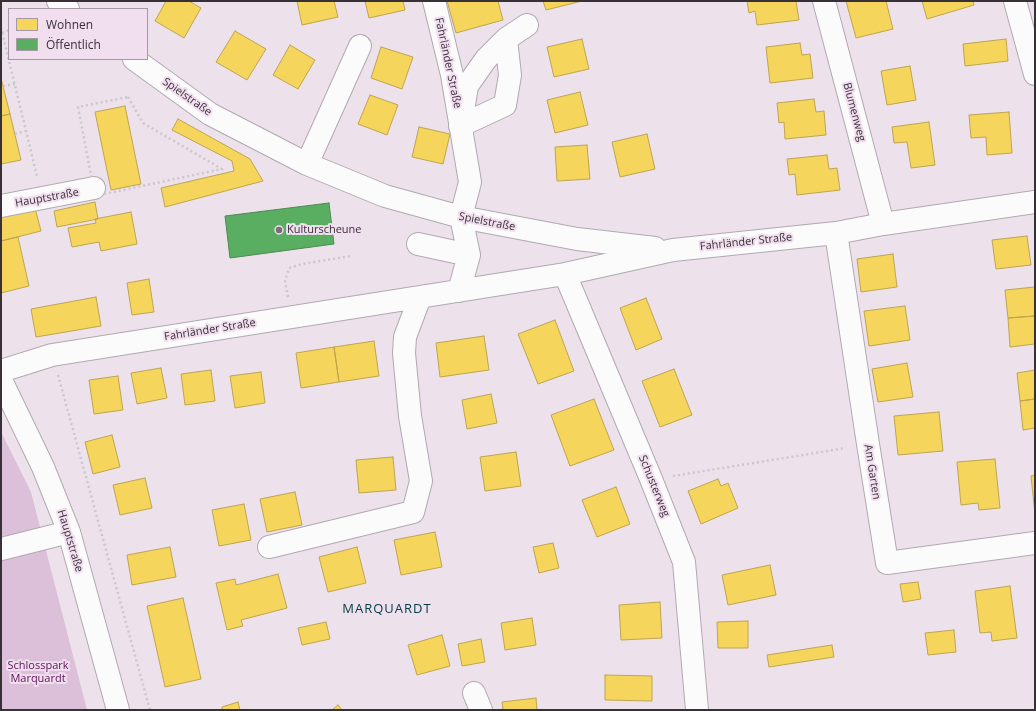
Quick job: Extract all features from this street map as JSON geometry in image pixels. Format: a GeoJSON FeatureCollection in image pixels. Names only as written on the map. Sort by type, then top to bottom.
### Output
{"type":"FeatureCollection","features":[{"type":"Feature","properties":{"kind":"street"},"geometry":{"type":"LineString","coordinates":[[58,1],[67,8]]}},
{"type":"Feature","properties":{"kind":"street","name":"Fahrländer Straße"},"geometry":{"type":"LineString","coordinates":[[434,1],[452,75],[470,182],[461,217],[469,255],[459,291]]}},
{"type":"Feature","properties":{"kind":"street","name":"Blumenweg"},"geometry":{"type":"LineString","coordinates":[[824,1],[883,224]]}},
{"type":"Feature","properties":{"kind":"street"},"geometry":{"type":"LineString","coordinates":[[1015,1],[1035,74]]}},
{"type":"Feature","properties":{"kind":"street","name":"Fahrländer Straße"},"geometry":{"type":"LineString","coordinates":[[460,126],[466,86],[486,59],[506,39],[527,26]]}},
{"type":"Feature","properties":{"kind":"street","name":"Fahrländer Straße"},"geometry":{"type":"LineString","coordinates":[[460,126],[505,105],[510,75],[506,39]]}},
{"type":"Feature","properties":{"kind":"street"},"geometry":{"type":"LineString","coordinates":[[308,164],[360,46]]}},
{"type":"Feature","properties":{"kind":"street","name":"Spielstraße"},"geometry":{"type":"LineString","coordinates":[[135,60],[210,114],[308,164],[386,196],[461,217],[577,240],[673,250]]}},
{"type":"Feature","properties":{"kind":"street","name":"Hauptstraße"},"geometry":{"type":"LineString","coordinates":[[1,206],[94,188]]}},
{"type":"Feature","properties":{"kind":"street","name":"Fahrländer Straße"},"geometry":{"type":"LineString","coordinates":[[1,370],[52,355],[565,274],[673,250],[836,233],[883,224],[1035,202]]}},
{"type":"Feature","properties":{"kind":"street","name":"Am Garten"},"geometry":{"type":"LineString","coordinates":[[836,233],[887,563],[1035,543]]}},
{"type":"Feature","properties":{"kind":"street"},"geometry":{"type":"LineString","coordinates":[[418,244],[469,255]]}},
{"type":"Feature","properties":{"kind":"street","name":"Schusterweg"},"geometry":{"type":"LineString","coordinates":[[565,274],[684,562],[697,710]]}},
{"type":"Feature","properties":{"kind":"street"},"geometry":{"type":"LineString","coordinates":[[269,547],[413,512],[421,481],[410,416],[404,353],[405,337],[420,297]]}},
{"type":"Feature","properties":{"kind":"street","name":"Hauptstraße"},"geometry":{"type":"LineString","coordinates":[[1,380],[43,468],[69,532],[118,710]]}},
{"type":"Feature","properties":{"kind":"street"},"geometry":{"type":"LineString","coordinates":[[1,549],[69,532]]}},
{"type":"Feature","properties":{"kind":"path"},"geometry":{"type":"LineString","coordinates":[[1,28],[8,58]]}},
{"type":"Feature","properties":{"kind":"path"},"geometry":{"type":"LineString","coordinates":[[9,60],[42,198]]}},
{"type":"Feature","properties":{"kind":"path"},"geometry":{"type":"LineString","coordinates":[[3,86],[15,84]]}},
{"type":"Feature","properties":{"kind":"path"},"geometry":{"type":"LineString","coordinates":[[128,97],[143,123],[222,169],[95,196],[94,188],[78,107],[128,97]]}},
{"type":"Feature","properties":{"kind":"path"},"geometry":{"type":"LineString","coordinates":[[15,134],[26,131]]}},
{"type":"Feature","properties":{"kind":"path"},"geometry":{"type":"LineString","coordinates":[[291,317],[286,281],[289,268],[302,264],[351,256]]}},
{"type":"Feature","properties":{"kind":"path"},"geometry":{"type":"LineString","coordinates":[[52,355],[150,710]]}},
{"type":"Feature","properties":{"kind":"path"},"geometry":{"type":"LineString","coordinates":[[651,479],[868,444]]}},
{"type":"Feature","properties":{"kind":"green space","name":"Schlosspark Marquardt"},"geometry":{"type":"Polygon","coordinates":[[[1,432],[31,492],[87,710],[1,710],[1,432]]]}},
{"type":"Feature","properties":{"kind":"building: Wohnen"},"geometry":{"type":"Polygon","coordinates":[[[166,1],[189,1],[201,8],[184,38],[155,21],[166,1]]]}},
{"type":"Feature","properties":{"kind":"building: Wohnen"},"geometry":{"type":"Polygon","coordinates":[[[297,1],[334,1],[338,17],[302,25],[297,1]]]}},
{"type":"Feature","properties":{"kind":"building: Wohnen"},"geometry":{"type":"Polygon","coordinates":[[[365,1],[403,1],[405,10],[369,18],[365,1]]]}},
{"type":"Feature","properties":{"kind":"building: Wohnen"},"geometry":{"type":"Polygon","coordinates":[[[447,1],[498,1],[503,20],[456,33],[447,1]]]}},
{"type":"Feature","properties":{"kind":"building: Wohnen"},"geometry":{"type":"Polygon","coordinates":[[[543,1],[582,1],[546,10],[543,1]]]}},
{"type":"Feature","properties":{"kind":"building: Wohnen"},"geometry":{"type":"Polygon","coordinates":[[[747,1],[796,1],[799,20],[757,25],[755,11],[749,13],[747,1]]]}},
{"type":"Feature","properties":{"kind":"building: Wohnen"},"geometry":{"type":"Polygon","coordinates":[[[846,1],[886,1],[893,29],[856,38],[846,1]]]}},
{"type":"Feature","properties":{"kind":"building: Wohnen"},"geometry":{"type":"Polygon","coordinates":[[[922,1],[973,1],[974,5],[927,19],[922,1]]]}},
{"type":"Feature","properties":{"kind":"building: Wohnen"},"geometry":{"type":"Polygon","coordinates":[[[235,31],[266,49],[247,80],[216,62],[235,31]]]}},
{"type":"Feature","properties":{"kind":"building: Wohnen"},"geometry":{"type":"Polygon","coordinates":[[[582,39],[589,69],[554,77],[547,47],[582,39]]]}},
{"type":"Feature","properties":{"kind":"building: Wohnen"},"geometry":{"type":"Polygon","coordinates":[[[1006,39],[1008,61],[965,66],[963,44],[1006,39]]]}},
{"type":"Feature","properties":{"kind":"building: Wohnen"},"geometry":{"type":"Polygon","coordinates":[[[800,43],[802,55],[810,54],[813,78],[770,83],[766,47],[800,43]]]}},
{"type":"Feature","properties":{"kind":"building: Wohnen"},"geometry":{"type":"Polygon","coordinates":[[[290,45],[315,60],[298,89],[273,75],[290,45]]]}},
{"type":"Feature","properties":{"kind":"building: Wohnen"},"geometry":{"type":"Polygon","coordinates":[[[381,47],[413,57],[402,89],[371,78],[381,47]]]}},
{"type":"Feature","properties":{"kind":"building: Wohnen"},"geometry":{"type":"Polygon","coordinates":[[[910,66],[916,100],[887,105],[881,71],[910,66]]]}},
{"type":"Feature","properties":{"kind":"building: Wohnen"},"geometry":{"type":"Polygon","coordinates":[[[1,78],[10,114],[1,116],[1,78]]]}},
{"type":"Feature","properties":{"kind":"building: Wohnen"},"geometry":{"type":"Polygon","coordinates":[[[580,92],[588,125],[555,133],[547,100],[580,92]]]}},
{"type":"Feature","properties":{"kind":"building: Wohnen"},"geometry":{"type":"Polygon","coordinates":[[[370,95],[398,105],[387,135],[358,124],[370,95]]]}},
{"type":"Feature","properties":{"kind":"building: Wohnen"},"geometry":{"type":"Polygon","coordinates":[[[814,99],[816,112],[824,111],[826,135],[785,139],[784,122],[779,123],[777,103],[814,99]]]}},
{"type":"Feature","properties":{"kind":"building: Wohnen"},"geometry":{"type":"Polygon","coordinates":[[[125,106],[141,184],[111,190],[95,112],[125,106]]]}},
{"type":"Feature","properties":{"kind":"building: Wohnen"},"geometry":{"type":"Polygon","coordinates":[[[1009,112],[1012,153],[987,155],[986,137],[971,138],[969,115],[1009,112]]]}},
{"type":"Feature","properties":{"kind":"building: Wohnen"},"geometry":{"type":"Polygon","coordinates":[[[10,114],[21,160],[1,164],[1,116],[10,114]]]}},
{"type":"Feature","properties":{"kind":"building: Wohnen"},"geometry":{"type":"Polygon","coordinates":[[[178,119],[250,159],[263,181],[165,207],[161,188],[234,171],[232,161],[172,130],[178,119]]]}},
{"type":"Feature","properties":{"kind":"building: Wohnen"},"geometry":{"type":"Polygon","coordinates":[[[929,122],[935,165],[911,168],[907,142],[894,143],[892,127],[929,122]]]}},
{"type":"Feature","properties":{"kind":"building: Wohnen"},"geometry":{"type":"Polygon","coordinates":[[[419,127],[450,134],[443,164],[412,157],[419,127]]]}},
{"type":"Feature","properties":{"kind":"building: Wohnen"},"geometry":{"type":"Polygon","coordinates":[[[647,134],[655,169],[620,177],[612,142],[647,134]]]}},
{"type":"Feature","properties":{"kind":"building: Wohnen"},"geometry":{"type":"Polygon","coordinates":[[[587,145],[590,179],[557,181],[555,147],[587,145]]]}},
{"type":"Feature","properties":{"kind":"building: Wohnen"},"geometry":{"type":"Polygon","coordinates":[[[827,155],[829,169],[837,168],[840,190],[797,195],[795,174],[789,175],[787,159],[827,155]]]}},
{"type":"Feature","properties":{"kind":"building: Wohnen"},"geometry":{"type":"Polygon","coordinates":[[[95,202],[98,219],[57,227],[54,211],[95,202]]]}},
{"type":"Feature","properties":{"kind":"building: Wohnen"},"geometry":{"type":"Polygon","coordinates":[[[35,208],[41,231],[1,241],[1,217],[35,208]]]}},
{"type":"Feature","properties":{"kind":"building: Wohnen"},"geometry":{"type":"Polygon","coordinates":[[[131,212],[137,244],[101,251],[99,242],[72,247],[68,228],[96,223],[95,219],[131,212]]]}},
{"type":"Feature","properties":{"kind":"building: Wohnen"},"geometry":{"type":"Polygon","coordinates":[[[1027,236],[1031,265],[996,269],[992,240],[1027,236]]]}},
{"type":"Feature","properties":{"kind":"building: Wohnen"},"geometry":{"type":"Polygon","coordinates":[[[18,237],[29,286],[1,293],[1,241],[18,237]]]}},
{"type":"Feature","properties":{"kind":"building: Wohnen"},"geometry":{"type":"Polygon","coordinates":[[[893,254],[897,287],[861,292],[857,259],[893,254]]]}},
{"type":"Feature","properties":{"kind":"building: Wohnen"},"geometry":{"type":"Polygon","coordinates":[[[149,279],[154,312],[132,315],[127,283],[149,279]]]}},
{"type":"Feature","properties":{"kind":"building: Wohnen"},"geometry":{"type":"Polygon","coordinates":[[[1035,287],[1035,316],[1008,318],[1005,290],[1035,287]]]}},
{"type":"Feature","properties":{"kind":"building: Wohnen"},"geometry":{"type":"Polygon","coordinates":[[[96,297],[101,326],[36,337],[31,309],[96,297]]]}},
{"type":"Feature","properties":{"kind":"building: Wohnen"},"geometry":{"type":"Polygon","coordinates":[[[646,298],[662,339],[636,350],[620,308],[646,298]]]}},
{"type":"Feature","properties":{"kind":"building: Wohnen"},"geometry":{"type":"Polygon","coordinates":[[[905,306],[910,340],[869,346],[864,311],[905,306]]]}},
{"type":"Feature","properties":{"kind":"building: Wohnen"},"geometry":{"type":"Polygon","coordinates":[[[1035,316],[1035,344],[1010,347],[1008,318],[1035,316]]]}},
{"type":"Feature","properties":{"kind":"building: Wohnen"},"geometry":{"type":"Polygon","coordinates":[[[555,320],[574,371],[538,384],[518,334],[555,320]]]}},
{"type":"Feature","properties":{"kind":"building: Wohnen"},"geometry":{"type":"Polygon","coordinates":[[[484,336],[489,370],[440,377],[436,343],[484,336]]]}},
{"type":"Feature","properties":{"kind":"building: Wohnen"},"geometry":{"type":"Polygon","coordinates":[[[374,341],[379,376],[339,382],[334,347],[374,341]]]}},
{"type":"Feature","properties":{"kind":"building: Wohnen"},"geometry":{"type":"Polygon","coordinates":[[[334,347],[339,382],[301,388],[296,353],[334,347]]]}},
{"type":"Feature","properties":{"kind":"building: Wohnen"},"geometry":{"type":"Polygon","coordinates":[[[907,363],[913,397],[878,402],[872,369],[907,363]]]}},
{"type":"Feature","properties":{"kind":"building: Wohnen"},"geometry":{"type":"Polygon","coordinates":[[[161,368],[167,398],[137,404],[131,373],[161,368]]]}},
{"type":"Feature","properties":{"kind":"building: Wohnen"},"geometry":{"type":"Polygon","coordinates":[[[674,369],[692,415],[660,427],[642,381],[674,369]]]}},
{"type":"Feature","properties":{"kind":"building: Wohnen"},"geometry":{"type":"Polygon","coordinates":[[[211,370],[215,401],[185,405],[181,374],[211,370]]]}},
{"type":"Feature","properties":{"kind":"building: Wohnen"},"geometry":{"type":"Polygon","coordinates":[[[1035,370],[1035,399],[1020,401],[1017,373],[1035,370]]]}},
{"type":"Feature","properties":{"kind":"building: Wohnen"},"geometry":{"type":"Polygon","coordinates":[[[261,372],[265,403],[235,408],[230,376],[261,372]]]}},
{"type":"Feature","properties":{"kind":"building: Wohnen"},"geometry":{"type":"Polygon","coordinates":[[[118,376],[123,410],[94,414],[89,380],[118,376]]]}},
{"type":"Feature","properties":{"kind":"building: Wohnen"},"geometry":{"type":"Polygon","coordinates":[[[491,394],[497,423],[467,429],[462,400],[491,394]]]}},
{"type":"Feature","properties":{"kind":"building: Wohnen"},"geometry":{"type":"Polygon","coordinates":[[[594,399],[614,450],[570,466],[551,415],[594,399]]]}},
{"type":"Feature","properties":{"kind":"building: Wohnen"},"geometry":{"type":"Polygon","coordinates":[[[1035,399],[1035,428],[1023,430],[1020,401],[1035,399]]]}},
{"type":"Feature","properties":{"kind":"building: Wohnen"},"geometry":{"type":"Polygon","coordinates":[[[939,412],[943,451],[898,455],[894,416],[939,412]]]}},
{"type":"Feature","properties":{"kind":"building: Wohnen"},"geometry":{"type":"Polygon","coordinates":[[[112,435],[120,467],[93,474],[85,442],[112,435]]]}},
{"type":"Feature","properties":{"kind":"building: Wohnen"},"geometry":{"type":"Polygon","coordinates":[[[516,452],[521,486],[485,491],[480,457],[516,452]]]}},
{"type":"Feature","properties":{"kind":"building: Wohnen"},"geometry":{"type":"Polygon","coordinates":[[[393,457],[396,490],[359,493],[356,460],[393,457]]]}},
{"type":"Feature","properties":{"kind":"building: Wohnen"},"geometry":{"type":"Polygon","coordinates":[[[995,459],[1000,508],[979,510],[978,503],[961,505],[957,462],[995,459]]]}},
{"type":"Feature","properties":{"kind":"building: Wohnen"},"geometry":{"type":"Polygon","coordinates":[[[1035,475],[1035,514],[1031,476],[1035,475]]]}},
{"type":"Feature","properties":{"kind":"building: Wohnen"},"geometry":{"type":"Polygon","coordinates":[[[145,478],[152,508],[120,515],[113,485],[145,478]]]}},
{"type":"Feature","properties":{"kind":"building: Wohnen"},"geometry":{"type":"Polygon","coordinates":[[[718,479],[721,486],[728,483],[738,508],[701,524],[688,491],[718,479]]]}},
{"type":"Feature","properties":{"kind":"building: Wohnen"},"geometry":{"type":"Polygon","coordinates":[[[616,487],[630,524],[597,537],[582,500],[616,487]]]}},
{"type":"Feature","properties":{"kind":"building: Wohnen"},"geometry":{"type":"Polygon","coordinates":[[[295,492],[302,525],[267,532],[260,499],[295,492]]]}},
{"type":"Feature","properties":{"kind":"building: Wohnen"},"geometry":{"type":"Polygon","coordinates":[[[244,504],[251,540],[219,546],[212,510],[244,504]]]}},
{"type":"Feature","properties":{"kind":"building: Wohnen"},"geometry":{"type":"Polygon","coordinates":[[[435,532],[442,567],[401,575],[394,540],[435,532]]]}},
{"type":"Feature","properties":{"kind":"building: Wohnen"},"geometry":{"type":"Polygon","coordinates":[[[553,543],[559,568],[539,573],[533,547],[553,543]]]}},
{"type":"Feature","properties":{"kind":"building: Wohnen"},"geometry":{"type":"Polygon","coordinates":[[[170,547],[176,577],[132,585],[127,555],[170,547]]]}},
{"type":"Feature","properties":{"kind":"building: Wohnen"},"geometry":{"type":"Polygon","coordinates":[[[357,547],[366,583],[328,592],[319,557],[357,547]]]}},
{"type":"Feature","properties":{"kind":"building: Wohnen"},"geometry":{"type":"Polygon","coordinates":[[[770,565],[776,595],[728,605],[722,575],[770,565]]]}},
{"type":"Feature","properties":{"kind":"building: Wohnen"},"geometry":{"type":"Polygon","coordinates":[[[278,574],[287,608],[241,620],[243,626],[227,630],[216,583],[235,579],[236,585],[278,574]]]}},
{"type":"Feature","properties":{"kind":"building: Wohnen"},"geometry":{"type":"Polygon","coordinates":[[[918,582],[921,599],[903,602],[900,584],[918,582]]]}},
{"type":"Feature","properties":{"kind":"building: Wohnen"},"geometry":{"type":"Polygon","coordinates":[[[1010,586],[1017,638],[992,641],[991,632],[980,633],[975,591],[1010,586]]]}},
{"type":"Feature","properties":{"kind":"building: Wohnen"},"geometry":{"type":"Polygon","coordinates":[[[183,598],[201,679],[165,687],[147,606],[183,598]]]}},
{"type":"Feature","properties":{"kind":"building: Wohnen"},"geometry":{"type":"Polygon","coordinates":[[[660,602],[662,638],[621,640],[619,605],[660,602]]]}},
{"type":"Feature","properties":{"kind":"building: Wohnen"},"geometry":{"type":"Polygon","coordinates":[[[532,618],[536,645],[505,650],[501,623],[532,618]]]}},
{"type":"Feature","properties":{"kind":"building: Wohnen"},"geometry":{"type":"Polygon","coordinates":[[[748,621],[748,648],[718,648],[717,622],[748,621]]]}},
{"type":"Feature","properties":{"kind":"building: Wohnen"},"geometry":{"type":"Polygon","coordinates":[[[326,622],[330,639],[302,645],[298,628],[326,622]]]}},
{"type":"Feature","properties":{"kind":"building: Wohnen"},"geometry":{"type":"Polygon","coordinates":[[[954,630],[956,652],[928,655],[925,633],[954,630]]]}},
{"type":"Feature","properties":{"kind":"building: Wohnen"},"geometry":{"type":"Polygon","coordinates":[[[442,635],[450,666],[417,675],[408,645],[442,635]]]}},
{"type":"Feature","properties":{"kind":"building: Wohnen"},"geometry":{"type":"Polygon","coordinates":[[[481,639],[485,662],[462,666],[458,644],[481,639]]]}},
{"type":"Feature","properties":{"kind":"building: Wohnen"},"geometry":{"type":"Polygon","coordinates":[[[832,645],[834,657],[769,667],[767,655],[832,645]]]}},
{"type":"Feature","properties":{"kind":"building: Wohnen"},"geometry":{"type":"Polygon","coordinates":[[[605,675],[652,676],[652,701],[605,700],[605,675]]]}},
{"type":"Feature","properties":{"kind":"building: Wohnen"},"geometry":{"type":"Polygon","coordinates":[[[536,698],[537,710],[503,710],[502,702],[536,698]]]}},
{"type":"Feature","properties":{"kind":"building: Wohnen"},"geometry":{"type":"Polygon","coordinates":[[[238,702],[240,710],[222,710],[222,707],[238,702]]]}},
{"type":"Feature","properties":{"kind":"building: Wohnen"},"geometry":{"type":"Polygon","coordinates":[[[338,705],[342,710],[332,710],[338,705]]]}},
{"type":"Feature","properties":{"kind":"building: Öffentlich","name":"Kulturscheune"},"geometry":{"type":"Polygon","coordinates":[[[329,203],[334,244],[230,258],[225,216],[329,203]]]}},
{"type":"Feature","properties":{"kind":"place","name":"Kulturscheune"},"geometry":{"type":"Point","coordinates":[279,230]}},
{"type":"Feature","properties":{"kind":"district","name":"MARQUARDT"},"geometry":{"type":"Point","coordinates":[387,609]}}]}
